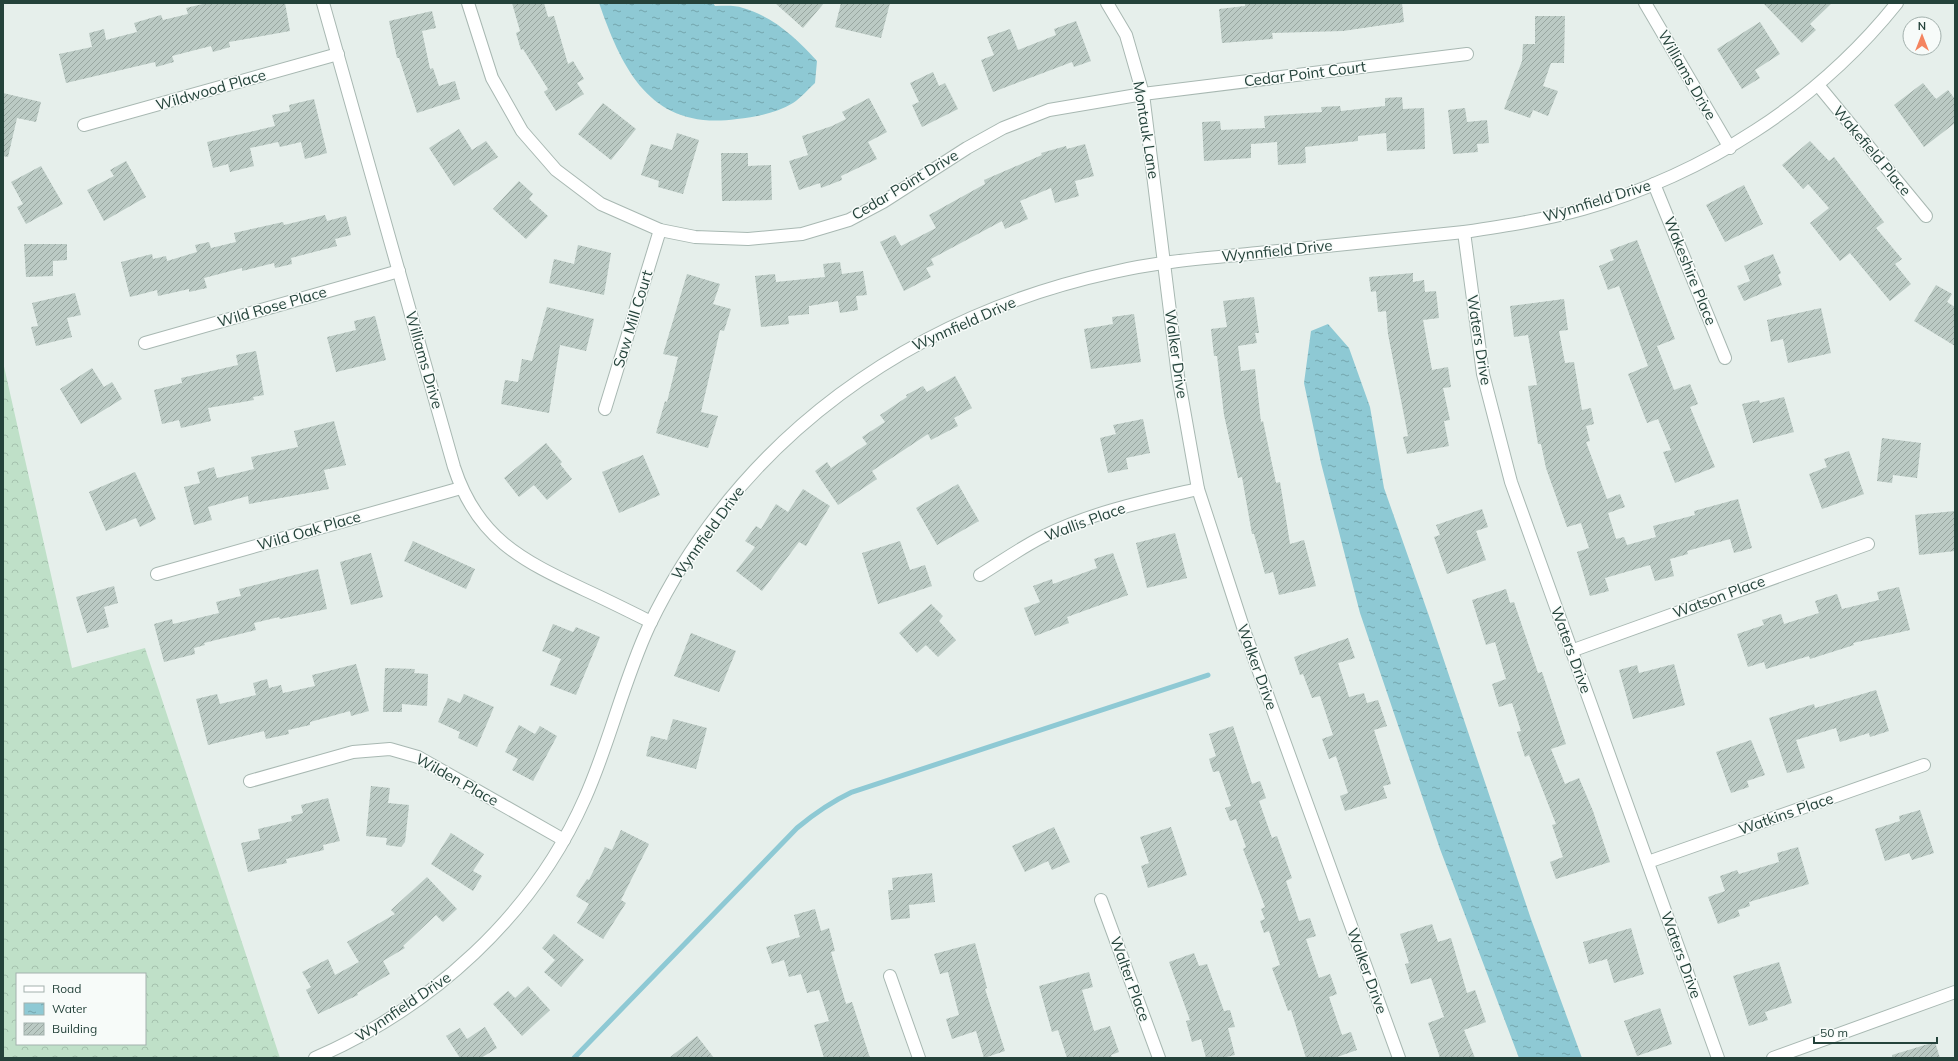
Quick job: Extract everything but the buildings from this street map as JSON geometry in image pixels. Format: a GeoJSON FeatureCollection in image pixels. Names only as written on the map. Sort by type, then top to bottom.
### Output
{"type":"FeatureCollection","features":[{"type":"Feature","properties":{"kind":"street","name":"Williams Drive"},"geometry":{"type":"LineString","coordinates":[[323,3],[461,488],[487,527],[502,543],[517,555],[651,622]]}},
{"type":"Feature","properties":{"kind":"street","name":"Cedar Point Drive"},"geometry":{"type":"LineString","coordinates":[[468,3],[492,78],[522,131],[556,170],[601,204],[660,230],[695,237],[748,239],[802,234],[849,220],[870,209],[1003,128],[1049,110],[1143,94]]}},
{"type":"Feature","properties":{"kind":"street","name":"Montauk Lane"},"geometry":{"type":"LineString","coordinates":[[1107,3],[1126,35],[1143,94],[1164,263]]}},
{"type":"Feature","properties":{"kind":"street","name":"Williams Drive"},"geometry":{"type":"LineString","coordinates":[[1645,3],[1730,148]]}},
{"type":"Feature","properties":{"kind":"street","name":"Wynnfield Drive"},"geometry":{"type":"LineString","coordinates":[[315,1058],[335,1054],[406,1009],[439,985],[468,961],[519,906],[564,840],[584,801],[596,772],[632,664],[651,622],[683,565],[709,526],[733,495],[785,440],[823,407],[853,384],[919,342],[966,320],[995,308],[1087,278],[1164,263],[1464,232],[1509,225],[1568,213],[1654,184],[1680,174],[1730,148],[1818,84],[1874,30],[1896,3]]}},
{"type":"Feature","properties":{"kind":"street","name":"Wildwood Place"},"geometry":{"type":"LineString","coordinates":[[84,125],[338,54]]}},
{"type":"Feature","properties":{"kind":"street","name":"Cedar Point Court"},"geometry":{"type":"LineString","coordinates":[[1143,94],[1466,54]]}},
{"type":"Feature","properties":{"kind":"street","name":"Wakefield Place"},"geometry":{"type":"LineString","coordinates":[[1818,84],[1926,216]]}},
{"type":"Feature","properties":{"kind":"street","name":"Wakeshire Place"},"geometry":{"type":"LineString","coordinates":[[1654,184],[1725,358]]}},
{"type":"Feature","properties":{"kind":"street","name":"Saw Mill Court"},"geometry":{"type":"LineString","coordinates":[[605,409],[660,230]]}},
{"type":"Feature","properties":{"kind":"street","name":"Waters Drive"},"geometry":{"type":"LineString","coordinates":[[1464,232],[1483,374],[1501,448],[1522,516],[1718,1058]]}},
{"type":"Feature","properties":{"kind":"street","name":"Walker Drive"},"geometry":{"type":"LineString","coordinates":[[1164,263],[1178,376],[1198,489],[1238,612],[1399,1058]]}},
{"type":"Feature","properties":{"kind":"street","name":"Wild Rose Place"},"geometry":{"type":"LineString","coordinates":[[145,343],[399,271]]}},
{"type":"Feature","properties":{"kind":"street","name":"Wild Oak Place"},"geometry":{"type":"LineString","coordinates":[[158,574],[461,488]]}},
{"type":"Feature","properties":{"kind":"street","name":"Wallis Place"},"geometry":{"type":"LineString","coordinates":[[980,575],[1026,546],[1066,526],[1114,510],[1198,489]]}},
{"type":"Feature","properties":{"kind":"street","name":"Watson Place"},"geometry":{"type":"LineString","coordinates":[[1571,651],[1868,544]]}},
{"type":"Feature","properties":{"kind":"street","name":"Wilden Place"},"geometry":{"type":"LineString","coordinates":[[250,781],[353,752],[378,749],[403,751],[418,757],[564,840]]}},
{"type":"Feature","properties":{"kind":"street","name":"Watkins Place"},"geometry":{"type":"LineString","coordinates":[[1648,862],[1924,765]]}},
{"type":"Feature","properties":{"kind":"street","name":"Walter Place"},"geometry":{"type":"LineString","coordinates":[[1102,900],[1159,1058]]}},
{"type":"Feature","properties":{"kind":"street"},"geometry":{"type":"LineString","coordinates":[[890,976],[919,1058]]}},
{"type":"Feature","properties":{"kind":"street"},"geometry":{"type":"LineString","coordinates":[[1773,1058],[1955,992]]}},
{"type":"Feature","properties":{"kind":"green space"},"geometry":{"type":"Polygon","coordinates":[[[3,362],[72,668],[145,648],[280,1058],[3,1058],[3,362]]]}},
{"type":"Feature","properties":{"kind":"water"},"geometry":{"type":"Polygon","coordinates":[[[599,3],[713,3],[715,6],[737,6],[754,12],[765,17],[793,36],[817,61],[815,83],[793,103],[766,114],[737,119],[708,120],[683,116],[662,106],[645,91],[631,73],[608,28],[599,3]]]}},
{"type":"Feature","properties":{"kind":"water"},"geometry":{"type":"Polygon","coordinates":[[[1328,324],[1349,348],[1370,407],[1384,488],[1429,616],[1531,919],[1582,1058],[1519,1058],[1440,849],[1360,613],[1321,463],[1304,383],[1311,331],[1328,324]]]}},
{"type":"Feature","properties":{"kind":"waterway"},"geometry":{"type":"LineString","coordinates":[[574,1058],[797,828],[830,804],[852,792],[1208,675]]}}]}
